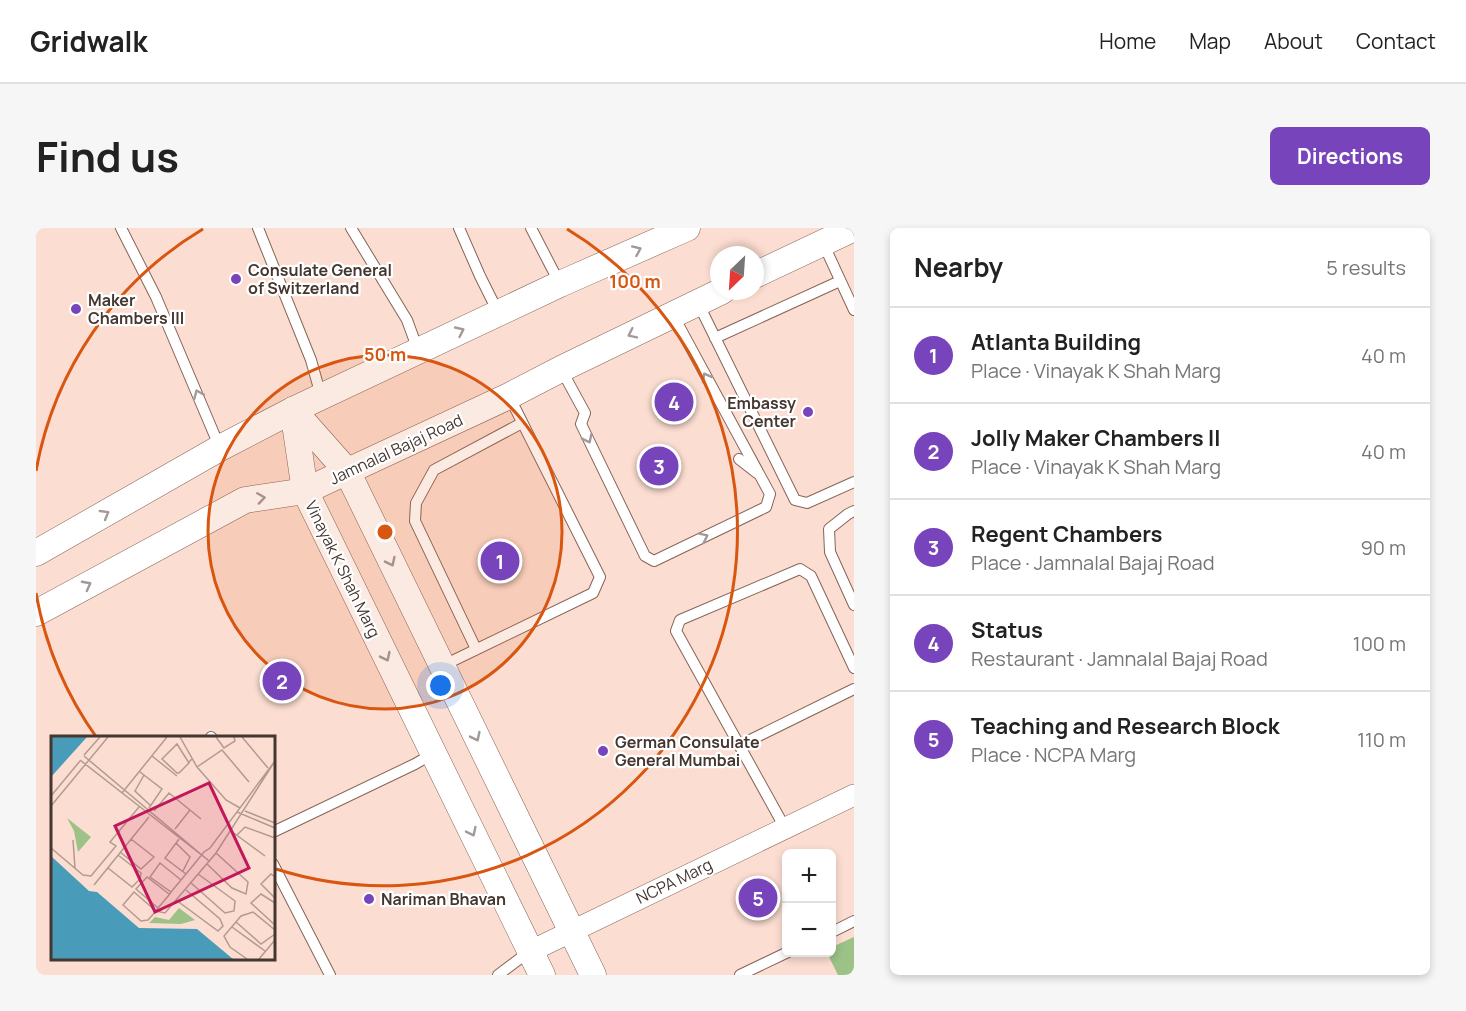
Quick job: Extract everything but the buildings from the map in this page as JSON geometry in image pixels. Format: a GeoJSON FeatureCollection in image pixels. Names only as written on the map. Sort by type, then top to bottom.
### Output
{"type":"FeatureCollection","features":[{"type":"Feature","properties":{"kind":"street"},"geometry":{"type":"LineString","coordinates":[[36,553],[220,448],[293,410],[672,231]]}},
{"type":"Feature","properties":{"kind":"street"},"geometry":{"type":"LineString","coordinates":[[764,271],[850,233]]}},
{"type":"Feature","properties":{"kind":"street","name":"Jamnalal Bajaj Road"},"geometry":{"type":"LineString","coordinates":[[36,613],[245,500],[305,491],[508,396],[710,297]]}},
{"type":"Feature","properties":{"kind":"street"},"geometry":{"type":"LineString","coordinates":[[293,410],[347,471],[593,975]]}},
{"type":"Feature","properties":{"kind":"street","name":"Vinayak K Shah Marg"},"geometry":{"type":"LineString","coordinates":[[293,410],[305,491],[543,975]]}},
{"type":"Feature","properties":{"kind":"street","name":"NCPA Marg"},"geometry":{"type":"LineString","coordinates":[[531,951],[854,795]]}},
{"type":"Feature","properties":{"kind":"lane"},"geometry":{"type":"LineString","coordinates":[[122,228],[156,297],[220,448]]}},
{"type":"Feature","properties":{"kind":"lane"},"geometry":{"type":"LineString","coordinates":[[258,228],[311,360],[321,396]]}},
{"type":"Feature","properties":{"kind":"lane"},"geometry":{"type":"LineString","coordinates":[[351,228],[407,321],[418,350]]}},
{"type":"Feature","properties":{"kind":"lane"},"geometry":{"type":"LineString","coordinates":[[459,228],[499,312]]}},
{"type":"Feature","properties":{"kind":"lane"},"geometry":{"type":"LineString","coordinates":[[531,228],[560,284]]}},
{"type":"Feature","properties":{"kind":"lane"},"geometry":{"type":"LineString","coordinates":[[823,243],[854,310]]}},
{"type":"Feature","properties":{"kind":"lane"},"geometry":{"type":"LineString","coordinates":[[715,338],[840,281]]}},
{"type":"Feature","properties":{"kind":"lane"},"geometry":{"type":"LineString","coordinates":[[698,303],[795,500],[807,503],[854,482]]}},
{"type":"Feature","properties":{"kind":"lane"},"geometry":{"type":"LineString","coordinates":[[561,369],[585,413],[580,424],[645,556],[654,561],[766,507],[770,494],[673,315]]}},
{"type":"Feature","properties":{"kind":"lane"},"geometry":{"type":"LineString","coordinates":[[442,666],[593,593],[600,577],[508,396]]}},
{"type":"Feature","properties":{"kind":"lane"},"geometry":{"type":"LineString","coordinates":[[476,649],[415,521],[416,503],[434,470],[522,423]]}},
{"type":"Feature","properties":{"kind":"lane"},"geometry":{"type":"LineString","coordinates":[[739,459],[760,475]]}},
{"type":"Feature","properties":{"kind":"lane"},"geometry":{"type":"LineString","coordinates":[[854,511],[829,529],[830,552],[854,605]]}},
{"type":"Feature","properties":{"kind":"lane"},"geometry":{"type":"LineString","coordinates":[[785,828],[676,631],[680,620],[800,569],[811,576],[854,668]]}},
{"type":"Feature","properties":{"kind":"lane"},"geometry":{"type":"LineString","coordinates":[[740,745],[854,689]]}},
{"type":"Feature","properties":{"kind":"lane"},"geometry":{"type":"LineString","coordinates":[[274,832],[434,753]]}},
{"type":"Feature","properties":{"kind":"lane"},"geometry":{"type":"LineString","coordinates":[[274,866],[330,975]]}},
{"type":"Feature","properties":{"kind":"lane"},"geometry":{"type":"LineString","coordinates":[[836,930],[854,921]]}},
{"type":"Feature","properties":{"kind":"lane","name":"NCPA Marg"},"geometry":{"type":"LineString","coordinates":[[498,975],[531,951]]}},
{"type":"Feature","properties":{"kind":"lane"},"geometry":{"type":"LineString","coordinates":[[740,975],[782,955]]}},
{"type":"Feature","properties":{"kind":"green space"},"geometry":{"type":"Polygon","coordinates":[[[854,937],[854,975],[838,975],[829,957],[836,957],[836,945],[854,937]]]}},
{"type":"Feature","properties":{"kind":"place","name":"Consulate General of Switzerland"},"geometry":{"type":"Point","coordinates":[236,279]}},
{"type":"Feature","properties":{"kind":"place","name":"Maker Chambers III"},"geometry":{"type":"Point","coordinates":[76,309]}},
{"type":"Feature","properties":{"kind":"place","name":"Status"},"geometry":{"type":"Point","coordinates":[674,402]}},
{"type":"Feature","properties":{"kind":"place","name":"Embassy Center"},"geometry":{"type":"Point","coordinates":[808,412]}},
{"type":"Feature","properties":{"kind":"place","name":"Regent Chambers"},"geometry":{"type":"Point","coordinates":[659,466]}},
{"type":"Feature","properties":{"kind":"place","name":"Atlanta Building"},"geometry":{"type":"Point","coordinates":[500,561]}},
{"type":"Feature","properties":{"kind":"place","name":"Jolly Maker Chambers II"},"geometry":{"type":"Point","coordinates":[282,681]}},
{"type":"Feature","properties":{"kind":"place","name":"German Consulate General Mumbai"},"geometry":{"type":"Point","coordinates":[603,751]}},
{"type":"Feature","properties":{"kind":"place","name":"Teaching and Research Block"},"geometry":{"type":"Point","coordinates":[758,898]}},
{"type":"Feature","properties":{"kind":"place","name":"Nariman Bhavan"},"geometry":{"type":"Point","coordinates":[369,899]}}]}
